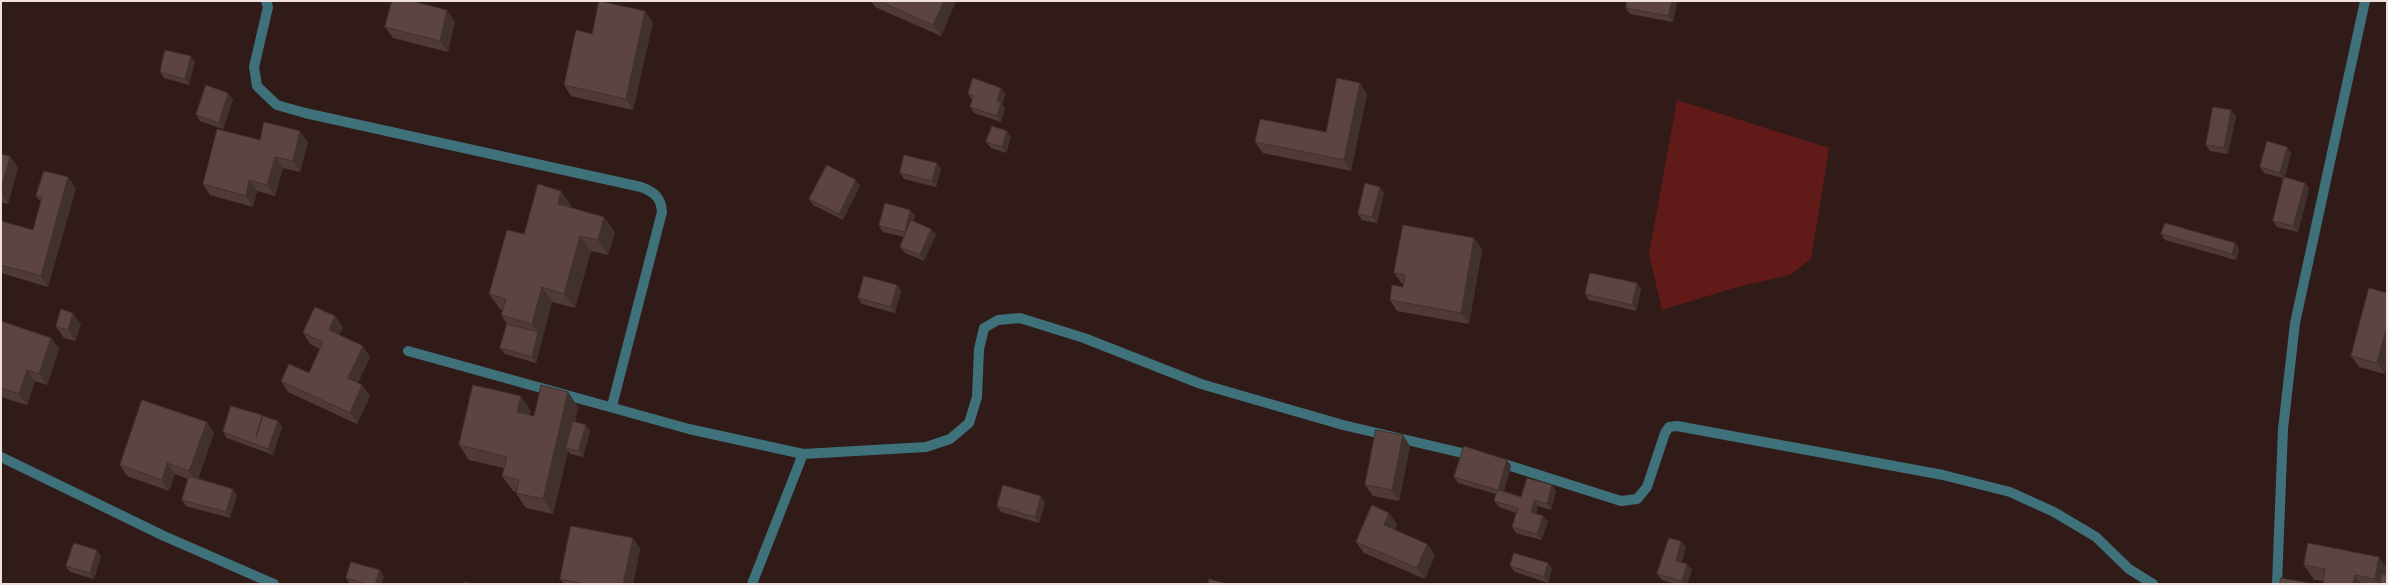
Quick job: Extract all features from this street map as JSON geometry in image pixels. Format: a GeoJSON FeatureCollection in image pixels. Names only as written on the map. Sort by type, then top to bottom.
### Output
{"type":"FeatureCollection","features":[{"type":"Feature","properties":{"kind":"street"},"geometry":{"type":"LineString","coordinates":[[266,1],[268,7],[254,67],[257,86],[277,105],[305,114],[641,187],[658,196],[662,212],[612,406]]}},
{"type":"Feature","properties":{"kind":"street"},"geometry":{"type":"LineString","coordinates":[[2278,584],[2284,429],[2295,323],[2365,1]]}},
{"type":"Feature","properties":{"kind":"street"},"geometry":{"type":"LineString","coordinates":[[408,351],[612,406],[689,429],[803,454],[926,447],[950,440],[969,423],[971,417],[977,397],[980,349],[984,328],[998,320],[1020,318],[1084,338],[1201,384],[1342,424],[1504,463],[1621,501],[1637,500],[1647,487],[1665,433],[1669,427],[1677,426],[1943,475],[2010,492],[2054,512],[2096,538],[2129,569],[2153,584]]}},
{"type":"Feature","properties":{"kind":"street"},"geometry":{"type":"LineString","coordinates":[[752,584],[803,454]]}},
{"type":"Feature","properties":{"kind":"street"},"geometry":{"type":"LineString","coordinates":[[1,457],[164,536],[274,584]]}},
{"type":"Feature","properties":{"kind":"shaded area"},"geometry":{"type":"Polygon","coordinates":[[[1677,100],[1829,148],[1811,259],[1790,275],[1737,287],[1662,310],[1649,254],[1677,100]]]}},
{"type":"Feature","properties":{"kind":"building"},"geometry":{"type":"Polygon","coordinates":[[[392,1],[411,1],[447,10],[440,41],[385,27],[392,1]]]}},
{"type":"Feature","properties":{"kind":"building"},"geometry":{"type":"Polygon","coordinates":[[[599,1],[645,11],[626,99],[564,85],[576,30],[592,34],[599,1]]]}},
{"type":"Feature","properties":{"kind":"building"},"geometry":{"type":"Polygon","coordinates":[[[880,1],[944,1],[933,25],[880,1]]]}},
{"type":"Feature","properties":{"kind":"building"},"geometry":{"type":"Polygon","coordinates":[[[1627,1],[1672,1],[1668,16],[1626,8],[1627,1]]]}},
{"type":"Feature","properties":{"kind":"building"},"geometry":{"type":"Polygon","coordinates":[[[165,50],[191,56],[185,79],[160,72],[165,50]]]}},
{"type":"Feature","properties":{"kind":"building"},"geometry":{"type":"Polygon","coordinates":[[[973,78],[1001,88],[997,101],[1001,103],[997,116],[970,107],[973,96],[968,94],[973,78]]]}},
{"type":"Feature","properties":{"kind":"building"},"geometry":{"type":"Polygon","coordinates":[[[1337,78],[1360,83],[1344,160],[1255,142],[1260,119],[1326,132],[1337,78]]]}},
{"type":"Feature","properties":{"kind":"building"},"geometry":{"type":"Polygon","coordinates":[[[206,85],[228,93],[219,123],[196,115],[206,85]]]}},
{"type":"Feature","properties":{"kind":"building"},"geometry":{"type":"Polygon","coordinates":[[[2213,107],[2231,110],[2224,148],[2206,145],[2213,107]]]}},
{"type":"Feature","properties":{"kind":"building"},"geometry":{"type":"Polygon","coordinates":[[[264,122],[300,131],[293,161],[275,157],[267,185],[249,180],[246,196],[203,184],[217,129],[260,140],[264,122]]]}},
{"type":"Feature","properties":{"kind":"building"},"geometry":{"type":"Polygon","coordinates":[[[992,126],[1007,131],[1002,147],[986,142],[992,126]]]}},
{"type":"Feature","properties":{"kind":"building"},"geometry":{"type":"Polygon","coordinates":[[[2267,141],[2287,147],[2280,173],[2260,167],[2267,141]]]}},
{"type":"Feature","properties":{"kind":"building"},"geometry":{"type":"Polygon","coordinates":[[[1,154],[10,156],[1,190],[1,154]]]}},
{"type":"Feature","properties":{"kind":"building"},"geometry":{"type":"Polygon","coordinates":[[[904,155],[937,163],[932,181],[900,173],[904,155]]]}},
{"type":"Feature","properties":{"kind":"building"},"geometry":{"type":"Polygon","coordinates":[[[827,165],[856,180],[839,214],[809,199],[827,165]]]}},
{"type":"Feature","properties":{"kind":"building"},"geometry":{"type":"Polygon","coordinates":[[[44,171],[68,177],[41,276],[1,265],[1,221],[33,230],[42,197],[36,196],[44,171]]]}},
{"type":"Feature","properties":{"kind":"building"},"geometry":{"type":"Polygon","coordinates":[[[2284,177],[2305,183],[2293,226],[2273,221],[2284,177]]]}},
{"type":"Feature","properties":{"kind":"building"},"geometry":{"type":"Polygon","coordinates":[[[1365,183],[1380,187],[1372,217],[1358,214],[1365,183]]]}},
{"type":"Feature","properties":{"kind":"building"},"geometry":{"type":"Polygon","coordinates":[[[538,184],[561,191],[558,204],[604,217],[598,240],[580,236],[564,294],[542,287],[532,324],[501,315],[506,299],[489,294],[507,230],[524,234],[538,184]]]}},
{"type":"Feature","properties":{"kind":"building"},"geometry":{"type":"Polygon","coordinates":[[[885,203],[910,210],[905,232],[879,226],[885,203]]]}},
{"type":"Feature","properties":{"kind":"building"},"geometry":{"type":"Polygon","coordinates":[[[911,220],[931,229],[920,255],[900,247],[911,220]]]}},
{"type":"Feature","properties":{"kind":"building"},"geometry":{"type":"Polygon","coordinates":[[[2165,223],[2235,243],[2232,254],[2161,234],[2165,223]]]}},
{"type":"Feature","properties":{"kind":"building"},"geometry":{"type":"Polygon","coordinates":[[[1403,225],[1474,238],[1461,313],[1390,300],[1392,285],[1403,287],[1405,275],[1394,273],[1403,225]]]}},
{"type":"Feature","properties":{"kind":"building"},"geometry":{"type":"Polygon","coordinates":[[[1590,273],[1637,283],[1632,305],[1585,294],[1590,273]]]}},
{"type":"Feature","properties":{"kind":"building"},"geometry":{"type":"Polygon","coordinates":[[[864,276],[897,285],[891,307],[858,298],[864,276]]]}},
{"type":"Feature","properties":{"kind":"building"},"geometry":{"type":"Polygon","coordinates":[[[2369,288],[2387,293],[2387,326],[2377,363],[2351,356],[2369,288]]]}},
{"type":"Feature","properties":{"kind":"building"},"geometry":{"type":"Polygon","coordinates":[[[315,307],[335,316],[329,330],[363,346],[348,378],[362,385],[350,413],[281,381],[289,364],[309,373],[323,342],[303,333],[315,307]]]}},
{"type":"Feature","properties":{"kind":"building"},"geometry":{"type":"Polygon","coordinates":[[[61,309],[73,313],[68,330],[56,327],[61,309]]]}},
{"type":"Feature","properties":{"kind":"building"},"geometry":{"type":"Polygon","coordinates":[[[1,321],[51,338],[39,374],[27,370],[19,394],[1,388],[1,321]]]}},
{"type":"Feature","properties":{"kind":"building"},"geometry":{"type":"Polygon","coordinates":[[[507,324],[538,332],[532,357],[500,348],[507,324]]]}},
{"type":"Feature","properties":{"kind":"building"},"geometry":{"type":"Polygon","coordinates":[[[473,385],[521,396],[517,412],[534,416],[541,385],[568,392],[543,499],[516,493],[519,480],[502,476],[507,457],[459,445],[473,385]]]}},
{"type":"Feature","properties":{"kind":"building"},"geometry":{"type":"Polygon","coordinates":[[[142,400],[207,422],[189,471],[167,463],[162,480],[120,465],[142,400]]]}},
{"type":"Feature","properties":{"kind":"building"},"geometry":{"type":"Polygon","coordinates":[[[231,406],[262,415],[256,437],[263,416],[278,421],[268,449],[223,432],[231,406]]]}},
{"type":"Feature","properties":{"kind":"building"},"geometry":{"type":"Polygon","coordinates":[[[573,421],[586,425],[578,451],[566,448],[573,421]]]}},
{"type":"Feature","properties":{"kind":"building"},"geometry":{"type":"Polygon","coordinates":[[[1376,430],[1403,435],[1392,490],[1365,485],[1376,430]]]}},
{"type":"Feature","properties":{"kind":"building"},"geometry":{"type":"Polygon","coordinates":[[[1464,446],[1507,460],[1498,490],[1521,497],[1527,478],[1552,485],[1547,504],[1534,500],[1531,512],[1543,516],[1537,534],[1512,527],[1518,508],[1494,501],[1497,490],[1454,477],[1464,446]]]}},
{"type":"Feature","properties":{"kind":"building"},"geometry":{"type":"Polygon","coordinates":[[[189,476],[233,489],[226,512],[182,500],[189,476]]]}},
{"type":"Feature","properties":{"kind":"building"},"geometry":{"type":"Polygon","coordinates":[[[1003,485],[1041,496],[1035,517],[997,506],[1003,485]]]}},
{"type":"Feature","properties":{"kind":"building"},"geometry":{"type":"Polygon","coordinates":[[[1372,505],[1389,513],[1384,525],[1427,544],[1417,568],[1356,542],[1372,505]]]}},
{"type":"Feature","properties":{"kind":"building"},"geometry":{"type":"Polygon","coordinates":[[[571,526],[633,538],[623,584],[585,584],[560,579],[571,526]]]}},
{"type":"Feature","properties":{"kind":"building"},"geometry":{"type":"Polygon","coordinates":[[[1669,538],[1681,541],[1676,561],[1687,564],[1682,581],[1657,574],[1669,538]]]}},
{"type":"Feature","properties":{"kind":"building"},"geometry":{"type":"Polygon","coordinates":[[[74,543],[97,550],[90,573],[66,566],[74,543]]]}},
{"type":"Feature","properties":{"kind":"building"},"geometry":{"type":"Polygon","coordinates":[[[2308,543],[2379,557],[2375,579],[2355,575],[2353,584],[2323,584],[2325,569],[2304,565],[2308,543]]]}},
{"type":"Feature","properties":{"kind":"building"},"geometry":{"type":"Polygon","coordinates":[[[1514,553],[1548,563],[1544,577],[1510,566],[1514,553]]]}},
{"type":"Feature","properties":{"kind":"building"},"geometry":{"type":"Polygon","coordinates":[[[351,562],[380,570],[375,584],[366,584],[346,578],[351,562]]]}},
{"type":"Feature","properties":{"kind":"building"},"geometry":{"type":"Polygon","coordinates":[[[2382,574],[2387,575],[2387,584],[2380,584],[2382,574]]]}},
{"type":"Feature","properties":{"kind":"building"},"geometry":{"type":"Polygon","coordinates":[[[2281,578],[2315,584],[2280,584],[2281,578]]]}},
{"type":"Feature","properties":{"kind":"building"},"geometry":{"type":"Polygon","coordinates":[[[1209,579],[1228,584],[1208,584],[1209,579]]]}}]}
